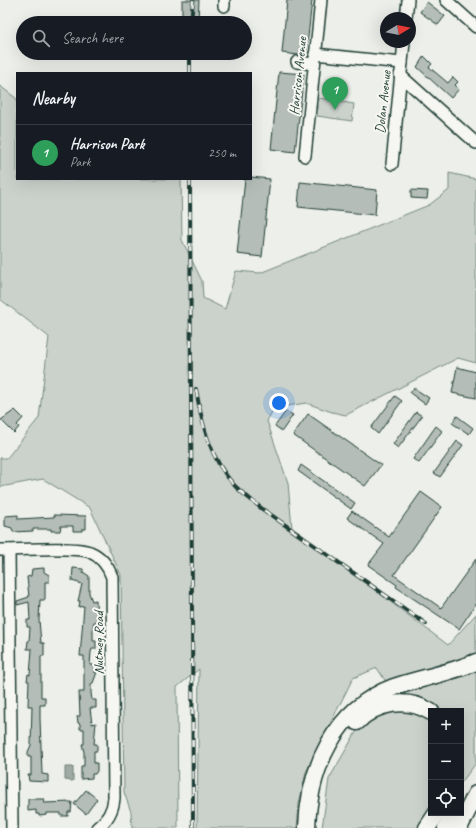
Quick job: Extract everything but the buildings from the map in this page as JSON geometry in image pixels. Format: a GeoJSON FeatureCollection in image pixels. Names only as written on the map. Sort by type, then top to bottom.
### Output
{"type":"FeatureCollection","features":[{"type":"Feature","properties":{"kind":"highway"},"geometry":{"type":"LineString","coordinates":[[307,828],[312,790],[321,758],[335,732],[353,712],[369,699],[390,689],[476,662]]}},
{"type":"Feature","properties":{"kind":"highway"},"geometry":{"type":"LineString","coordinates":[[317,828],[320,798],[328,769],[340,743],[352,727],[372,710],[391,704],[412,704],[428,711]]}},
{"type":"Feature","properties":{"kind":"highway"},"geometry":{"type":"LineString","coordinates":[[464,800],[476,785]]}},
{"type":"Feature","properties":{"kind":"highway"},"geometry":{"type":"LineString","coordinates":[[459,828],[476,794]]}},
{"type":"Feature","properties":{"kind":"highway"},"geometry":{"type":"LineString","coordinates":[[427,828],[435,816]]}},
{"type":"Feature","properties":{"kind":"highway"},"geometry":{"type":"LineString","coordinates":[[446,828],[453,816]]}},
{"type":"Feature","properties":{"kind":"street","name":"Harrison Avenue"},"geometry":{"type":"LineString","coordinates":[[305,156],[321,0]]}},
{"type":"Feature","properties":{"kind":"street"},"geometry":{"type":"LineString","coordinates":[[407,12],[408,0]]}},
{"type":"Feature","properties":{"kind":"street"},"geometry":{"type":"LineString","coordinates":[[446,0],[476,27]]}},
{"type":"Feature","properties":{"kind":"street","name":"Dolan Avenue"},"geometry":{"type":"LineString","coordinates":[[392,164],[403,48]]}},
{"type":"Feature","properties":{"kind":"street"},"geometry":{"type":"LineString","coordinates":[[296,62],[314,59],[402,63]]}},
{"type":"Feature","properties":{"kind":"street"},"geometry":{"type":"LineString","coordinates":[[400,75],[476,143]]}},
{"type":"Feature","properties":{"kind":"street"},"geometry":{"type":"LineString","coordinates":[[4,550],[12,828]]}},
{"type":"Feature","properties":{"kind":"street","name":"Nutmeg Road"},"geometry":{"type":"LineString","coordinates":[[4,550],[83,550],[91,552],[104,562],[112,577],[114,798],[111,812],[104,823],[97,828]]}},
{"type":"Feature","properties":{"kind":"shaded area"},"geometry":{"type":"Polygon","coordinates":[[[0,86],[16,98],[16,180],[181,180],[182,240],[202,281],[203,298],[225,309],[236,271],[260,273],[429,205],[449,190],[449,173],[476,179],[476,363],[458,358],[346,415],[306,403],[274,408],[267,421],[288,483],[292,528],[448,645],[476,614],[476,657],[390,688],[377,668],[353,678],[306,772],[299,804],[297,828],[197,828],[199,669],[177,687],[178,828],[132,828],[131,812],[124,792],[121,575],[90,508],[43,479],[0,487],[0,458],[7,458],[39,418],[49,337],[0,299],[0,86]]]}},
{"type":"Feature","properties":{"kind":"shaded area"},"geometry":{"type":"Polygon","coordinates":[[[319,98],[354,104],[352,121],[317,116],[319,98]]]}},
{"type":"Feature","properties":{"kind":"shaded area"},"geometry":{"type":"Polygon","coordinates":[[[476,668],[476,763],[464,779],[464,708],[428,708],[428,816],[430,816],[426,828],[322,828],[329,779],[359,727],[389,708],[413,686],[476,668]]]}},
{"type":"Feature","properties":{"kind":"shaded area"},"geometry":{"type":"Polygon","coordinates":[[[65,767],[73,767],[73,781],[65,780],[65,767]]]}},
{"type":"Feature","properties":{"kind":"railway"},"geometry":{"type":"LineString","coordinates":[[192,16],[193,0]]}},
{"type":"Feature","properties":{"kind":"railway"},"geometry":{"type":"LineString","coordinates":[[190,60],[190,72]]}},
{"type":"Feature","properties":{"kind":"railway"},"geometry":{"type":"LineString","coordinates":[[190,180],[193,828]]}},
{"type":"Feature","properties":{"kind":"railway"},"geometry":{"type":"LineString","coordinates":[[196,389],[208,441],[219,465],[235,486],[261,508],[426,624]]}},
{"type":"Feature","properties":{"kind":"place","name":"Harrison Park"},"geometry":{"type":"Point","coordinates":[335,110]}}]}
